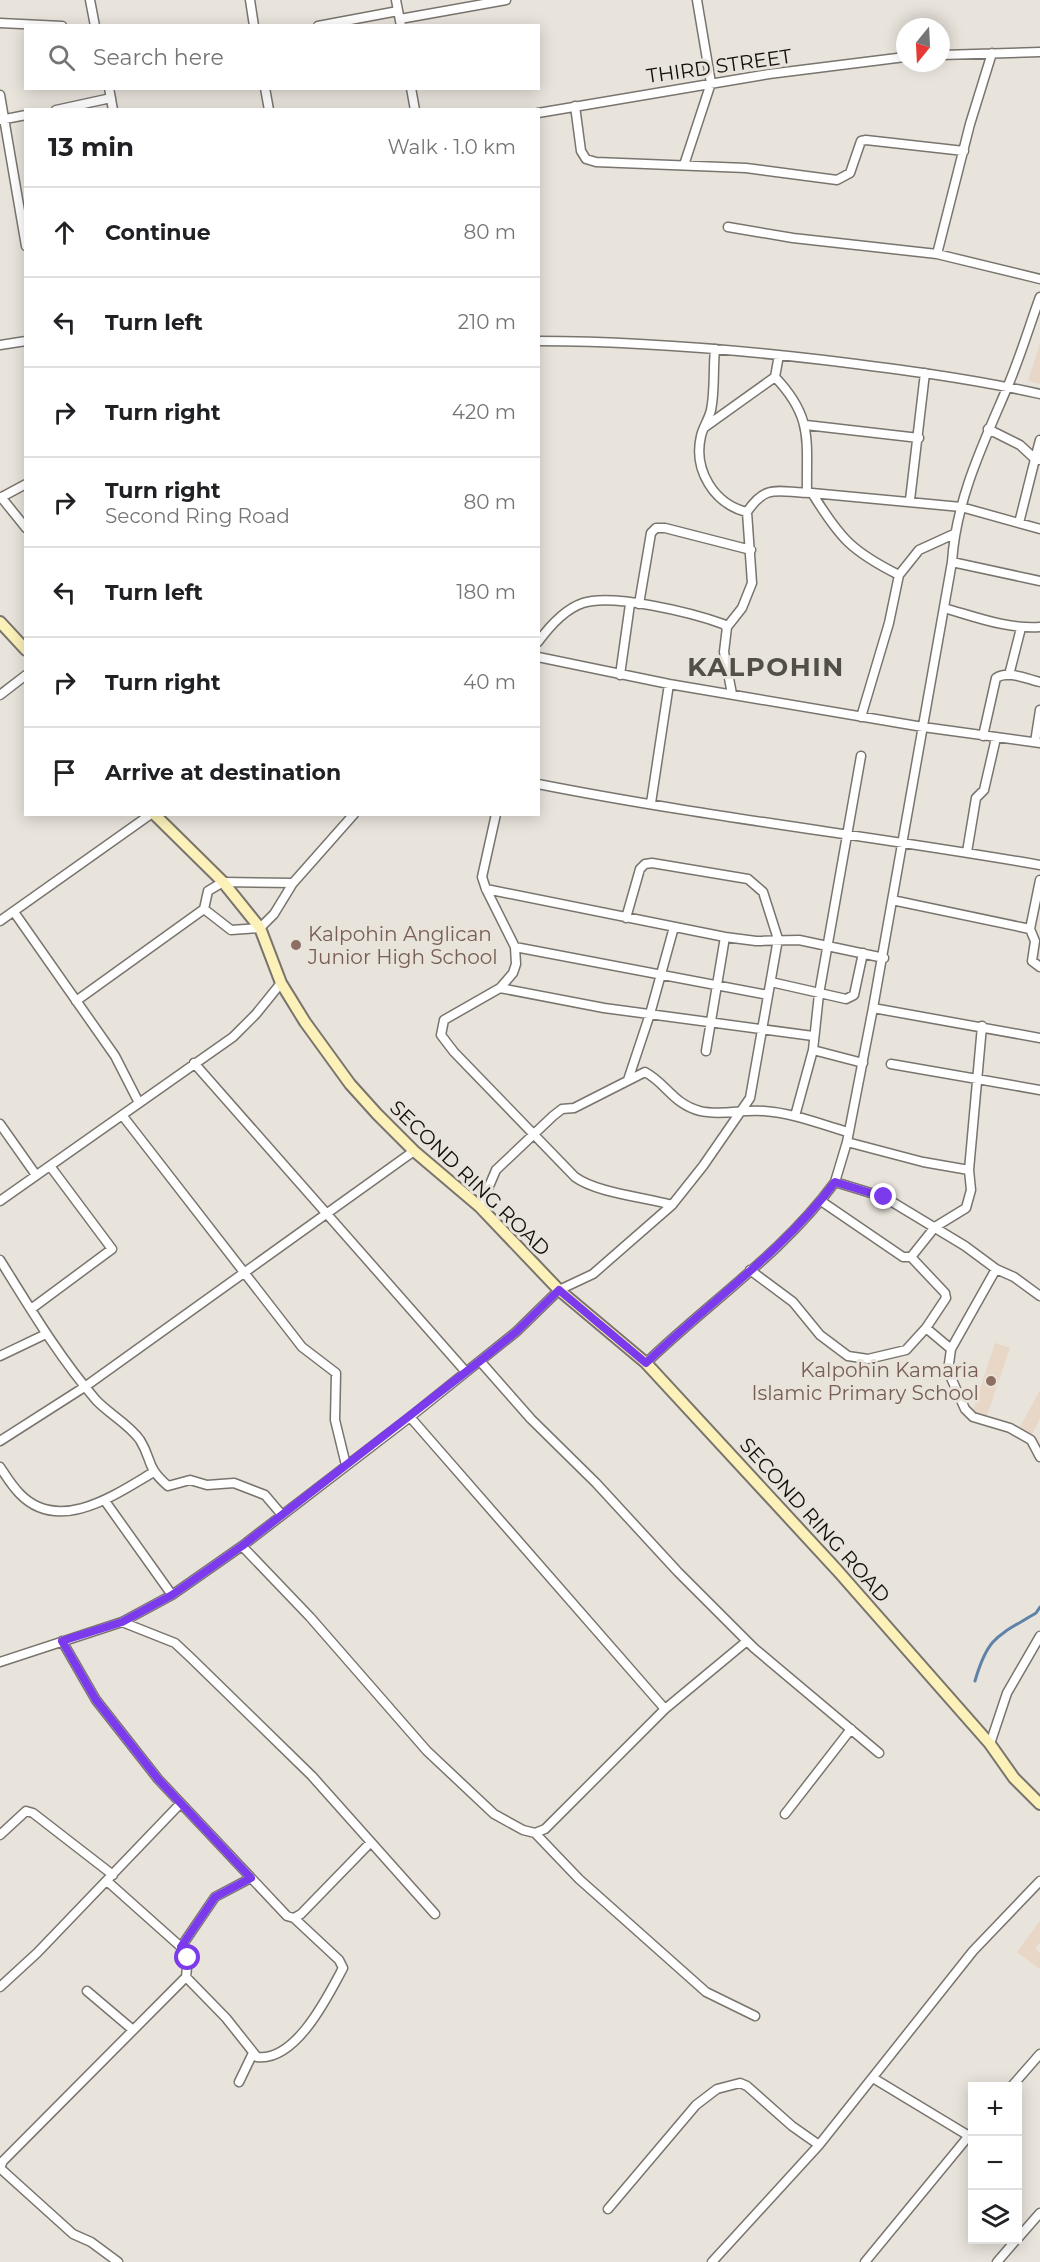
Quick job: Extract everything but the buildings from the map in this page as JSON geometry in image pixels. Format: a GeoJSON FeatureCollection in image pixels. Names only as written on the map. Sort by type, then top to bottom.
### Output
{"type":"FeatureCollection","features":[{"type":"Feature","properties":{"kind":"street"},"geometry":{"type":"LineString","coordinates":[[90,0],[95,24]]}},
{"type":"Feature","properties":{"kind":"street"},"geometry":{"type":"LineString","coordinates":[[250,0],[254,24]]}},
{"type":"Feature","properties":{"kind":"street"},"geometry":{"type":"LineString","coordinates":[[396,0],[399,19]]}},
{"type":"Feature","properties":{"kind":"street"},"geometry":{"type":"LineString","coordinates":[[341,24],[399,19],[506,0]]}},
{"type":"Feature","properties":{"kind":"street"},"geometry":{"type":"LineString","coordinates":[[684,165],[711,83],[697,0]]}},
{"type":"Feature","properties":{"kind":"street"},"geometry":{"type":"LineString","coordinates":[[0,23],[24,24]]}},
{"type":"Feature","properties":{"kind":"street"},"geometry":{"type":"LineString","coordinates":[[950,55],[1040,52]]}},
{"type":"Feature","properties":{"kind":"street"},"geometry":{"type":"LineString","coordinates":[[937,254],[992,53]]}},
{"type":"Feature","properties":{"kind":"street","name":"THIRD STREET"},"geometry":{"type":"LineString","coordinates":[[540,113],[711,83],[896,58]]}},
{"type":"Feature","properties":{"kind":"street"},"geometry":{"type":"LineString","coordinates":[[265,90],[269,108]]}},
{"type":"Feature","properties":{"kind":"street"},"geometry":{"type":"LineString","coordinates":[[411,90],[415,108]]}},
{"type":"Feature","properties":{"kind":"street"},"geometry":{"type":"LineString","coordinates":[[62,108],[110,93],[113,108]]}},
{"type":"Feature","properties":{"kind":"street"},"geometry":{"type":"LineString","coordinates":[[0,95],[2,120],[24,236]]}},
{"type":"Feature","properties":{"kind":"street"},"geometry":{"type":"LineString","coordinates":[[575,106],[581,152],[586,159],[596,162],[746,168],[837,180],[850,173],[861,141],[964,151]]}},
{"type":"Feature","properties":{"kind":"street"},"geometry":{"type":"LineString","coordinates":[[2,120],[24,115]]}},
{"type":"Feature","properties":{"kind":"street"},"geometry":{"type":"LineString","coordinates":[[728,227],[793,238],[937,254],[1040,279]]}},
{"type":"Feature","properties":{"kind":"street"},"geometry":{"type":"LineString","coordinates":[[646,1363],[750,1270],[821,1201],[835,1182],[847,1142],[884,958],[892,900],[952,562],[954,534],[988,429],[1007,387],[1040,297]]}},
{"type":"Feature","properties":{"kind":"street"},"geometry":{"type":"LineString","coordinates":[[0,345],[24,341]]}},
{"type":"Feature","properties":{"kind":"street"},"geometry":{"type":"LineString","coordinates":[[540,341],[715,349],[779,355],[926,372],[1040,394]]}},
{"type":"Feature","properties":{"kind":"street"},"geometry":{"type":"LineString","coordinates":[[715,349],[711,409],[700,438],[703,474],[713,491],[737,509],[747,512]]}},
{"type":"Feature","properties":{"kind":"street"},"geometry":{"type":"LineString","coordinates":[[704,427],[775,377],[779,355]]}},
{"type":"Feature","properties":{"kind":"street"},"geometry":{"type":"LineString","coordinates":[[910,500],[926,372]]}},
{"type":"Feature","properties":{"kind":"street"},"geometry":{"type":"LineString","coordinates":[[775,377],[797,404],[806,425],[810,493],[843,540],[866,559],[898,575]]}},
{"type":"Feature","properties":{"kind":"street"},"geometry":{"type":"LineString","coordinates":[[806,425],[919,438]]}},
{"type":"Feature","properties":{"kind":"street"},"geometry":{"type":"LineString","coordinates":[[988,429],[1020,445],[1038,460]]}},
{"type":"Feature","properties":{"kind":"street"},"geometry":{"type":"LineString","coordinates":[[1019,523],[1038,460],[1040,440]]}},
{"type":"Feature","properties":{"kind":"street"},"geometry":{"type":"LineString","coordinates":[[24,485],[0,498],[24,526]]}},
{"type":"Feature","properties":{"kind":"street"},"geometry":{"type":"LineString","coordinates":[[732,694],[724,652],[727,627],[749,595],[753,572],[747,512],[753,501],[765,491],[910,500],[961,507],[1040,529]]}},
{"type":"Feature","properties":{"kind":"street"},"geometry":{"type":"LineString","coordinates":[[620,675],[651,533],[656,528],[665,528],[752,550]]}},
{"type":"Feature","properties":{"kind":"street"},"geometry":{"type":"LineString","coordinates":[[861,717],[889,623],[898,575],[919,550],[954,534]]}},
{"type":"Feature","properties":{"kind":"street"},"geometry":{"type":"LineString","coordinates":[[952,562],[1040,581]]}},
{"type":"Feature","properties":{"kind":"street"},"geometry":{"type":"LineString","coordinates":[[540,640],[563,615],[583,603],[605,600],[695,615],[720,622],[727,627]]}},
{"type":"Feature","properties":{"kind":"street"},"geometry":{"type":"LineString","coordinates":[[944,608],[1021,628],[1040,627]]}},
{"type":"Feature","properties":{"kind":"street"},"geometry":{"type":"LineString","coordinates":[[0,622],[24,649]]}},
{"type":"Feature","properties":{"kind":"street"},"geometry":{"type":"LineString","coordinates":[[1009,675],[1021,628]]}},
{"type":"Feature","properties":{"kind":"street"},"geometry":{"type":"LineString","coordinates":[[540,657],[620,675],[923,728],[1037,743],[1040,710]]}},
{"type":"Feature","properties":{"kind":"street"},"geometry":{"type":"LineString","coordinates":[[983,736],[996,678],[1009,675],[1040,682]]}},
{"type":"Feature","properties":{"kind":"street"},"geometry":{"type":"LineString","coordinates":[[0,695],[24,677]]}},
{"type":"Feature","properties":{"kind":"street"},"geometry":{"type":"LineString","coordinates":[[651,803],[669,684]]}},
{"type":"Feature","properties":{"kind":"street"},"geometry":{"type":"LineString","coordinates":[[967,852],[976,798],[984,790],[996,738]]}},
{"type":"Feature","properties":{"kind":"street"},"geometry":{"type":"LineString","coordinates":[[795,1116],[813,1050],[819,993],[861,756]]}},
{"type":"Feature","properties":{"kind":"street"},"geometry":{"type":"LineString","coordinates":[[540,784],[751,822],[903,841],[1040,865]]}},
{"type":"Feature","properties":{"kind":"street"},"geometry":{"type":"LineString","coordinates":[[0,921],[149,816]]}},
{"type":"Feature","properties":{"kind":"street","name":"SECOND RING ROAD"},"geometry":{"type":"LineString","coordinates":[[154,816],[223,882],[260,928],[281,983],[321,1046],[350,1084],[414,1151],[480,1207],[559,1290],[646,1363],[837,1570],[990,1743],[1014,1778],[1040,1804]]}},
{"type":"Feature","properties":{"kind":"street"},"geometry":{"type":"LineString","coordinates":[[204,909],[231,930],[260,928],[274,914],[292,883],[352,816]]}},
{"type":"Feature","properties":{"kind":"street"},"geometry":{"type":"LineString","coordinates":[[496,816],[482,877],[514,947],[516,964],[513,972],[500,988],[444,1020],[441,1035],[454,1052],[583,1183],[672,1205]]}},
{"type":"Feature","properties":{"kind":"street"},"geometry":{"type":"LineString","coordinates":[[0,1662],[122,1622],[172,1595],[242,1546],[410,1418],[516,1332],[559,1290],[593,1274],[672,1205],[743,1110],[753,1084],[778,939],[763,892],[748,879],[652,862],[640,869],[626,918]]}},
{"type":"Feature","properties":{"kind":"street"},"geometry":{"type":"LineString","coordinates":[[1040,880],[1030,929],[1035,941],[1032,961],[1040,967]]}},
{"type":"Feature","properties":{"kind":"street"},"geometry":{"type":"LineString","coordinates":[[76,1001],[204,909],[208,891],[223,882],[292,883]]}},
{"type":"Feature","properties":{"kind":"street"},"geometry":{"type":"LineString","coordinates":[[486,889],[725,937],[756,941],[778,939],[828,946],[884,958]]}},
{"type":"Feature","properties":{"kind":"street"},"geometry":{"type":"LineString","coordinates":[[892,900],[1030,929]]}},
{"type":"Feature","properties":{"kind":"street"},"geometry":{"type":"LineString","coordinates":[[14,912],[115,1056],[138,1101]]}},
{"type":"Feature","properties":{"kind":"street"},"geometry":{"type":"LineString","coordinates":[[628,1080],[650,1014],[674,927]]}},
{"type":"Feature","properties":{"kind":"street"},"geometry":{"type":"LineString","coordinates":[[706,1051],[725,937]]}},
{"type":"Feature","properties":{"kind":"street"},"geometry":{"type":"LineString","coordinates":[[514,947],[661,977],[768,995]]}},
{"type":"Feature","properties":{"kind":"street"},"geometry":{"type":"LineString","coordinates":[[771,982],[846,999],[854,995],[863,953]]}},
{"type":"Feature","properties":{"kind":"street"},"geometry":{"type":"LineString","coordinates":[[0,1201],[122,1115],[138,1101],[232,1037],[256,1014],[281,983]]}},
{"type":"Feature","properties":{"kind":"street"},"geometry":{"type":"LineString","coordinates":[[500,988],[604,1008],[813,1036]]}},
{"type":"Feature","properties":{"kind":"street"},"geometry":{"type":"LineString","coordinates":[[873,1008],[1040,1038]]}},
{"type":"Feature","properties":{"kind":"street"},"geometry":{"type":"LineString","coordinates":[[911,1257],[935,1227],[966,1208],[971,1190],[969,1170],[982,1026]]}},
{"type":"Feature","properties":{"kind":"street"},"geometry":{"type":"LineString","coordinates":[[813,1050],[863,1063]]}},
{"type":"Feature","properties":{"kind":"street"},"geometry":{"type":"LineString","coordinates":[[194,1063],[466,1372]]}},
{"type":"Feature","properties":{"kind":"street"},"geometry":{"type":"LineString","coordinates":[[891,1064],[1040,1090]]}},
{"type":"Feature","properties":{"kind":"street"},"geometry":{"type":"LineString","coordinates":[[480,1207],[496,1170],[562,1109],[574,1108],[645,1072],[653,1076],[674,1100],[699,1111],[720,1114],[743,1110],[795,1116],[848,1132]]}},
{"type":"Feature","properties":{"kind":"street"},"geometry":{"type":"LineString","coordinates":[[122,1115],[302,1347],[336,1373],[335,1420],[346,1465]]}},
{"type":"Feature","properties":{"kind":"street"},"geometry":{"type":"LineString","coordinates":[[0,1124],[36,1175]]}},
{"type":"Feature","properties":{"kind":"street"},"geometry":{"type":"LineString","coordinates":[[847,1142],[923,1162],[969,1170]]}},
{"type":"Feature","properties":{"kind":"street"},"geometry":{"type":"LineString","coordinates":[[0,1441],[86,1386],[328,1215],[414,1151]]}},
{"type":"Feature","properties":{"kind":"street"},"geometry":{"type":"LineString","coordinates":[[31,1309],[112,1249],[50,1166]]}},
{"type":"Feature","properties":{"kind":"street"},"geometry":{"type":"LineString","coordinates":[[835,1182],[874,1192],[935,1227],[1040,1296]]}},
{"type":"Feature","properties":{"kind":"street"},"geometry":{"type":"LineString","coordinates":[[750,1270],[793,1302],[820,1335],[848,1356],[868,1359],[906,1350],[926,1328],[946,1298],[945,1293],[911,1257],[903,1257],[821,1201]]}},
{"type":"Feature","properties":{"kind":"street"},"geometry":{"type":"LineString","coordinates":[[0,1260],[46,1335],[97,1401],[140,1440],[152,1473],[168,1486],[190,1480],[207,1485],[234,1483],[251,1488],[265,1495],[282,1515]]}},
{"type":"Feature","properties":{"kind":"street"},"geometry":{"type":"LineString","coordinates":[[996,1269],[951,1349],[948,1371],[965,1409],[973,1418],[1010,1428],[1030,1440],[1040,1457]]}},
{"type":"Feature","properties":{"kind":"street"},"geometry":{"type":"LineString","coordinates":[[926,1328],[951,1349]]}},
{"type":"Feature","properties":{"kind":"street"},"geometry":{"type":"LineString","coordinates":[[0,1356],[46,1335]]}},
{"type":"Feature","properties":{"kind":"street"},"geometry":{"type":"LineString","coordinates":[[480,1361],[531,1419],[596,1483],[678,1572],[747,1641],[879,1753]]}},
{"type":"Feature","properties":{"kind":"street"},"geometry":{"type":"LineString","coordinates":[[410,1418],[665,1709]]}},
{"type":"Feature","properties":{"kind":"street"},"geometry":{"type":"LineString","coordinates":[[0,1467],[20,1494],[34,1503],[67,1512],[105,1501],[152,1473]]}},
{"type":"Feature","properties":{"kind":"street"},"geometry":{"type":"LineString","coordinates":[[105,1501],[172,1595]]}},
{"type":"Feature","properties":{"kind":"street"},"geometry":{"type":"LineString","coordinates":[[242,1546],[310,1617],[427,1751],[494,1814],[523,1830],[536,1833],[579,1879],[706,1992],[755,2016]]}},
{"type":"Feature","properties":{"kind":"street"},"geometry":{"type":"LineString","coordinates":[[122,1622],[175,1643],[183,1650],[274,1736],[435,1914]]}},
{"type":"Feature","properties":{"kind":"street"},"geometry":{"type":"LineString","coordinates":[[990,1743],[1007,1692],[1040,1636]]}},
{"type":"Feature","properties":{"kind":"street"},"geometry":{"type":"LineString","coordinates":[[62,1641],[96,1700],[158,1779],[287,1916],[294,1918],[339,1960],[343,1968],[312,2022],[288,2046],[264,2058],[253,2053],[226,2018],[186,1977]]}},
{"type":"Feature","properties":{"kind":"street"},"geometry":{"type":"LineString","coordinates":[[536,1833],[545,1829],[665,1709],[747,1641]]}},
{"type":"Feature","properties":{"kind":"street"},"geometry":{"type":"LineString","coordinates":[[785,1814],[851,1729]]}},
{"type":"Feature","properties":{"kind":"street"},"geometry":{"type":"LineString","coordinates":[[0,1987],[110,1878],[180,1803]]}},
{"type":"Feature","properties":{"kind":"street"},"geometry":{"type":"LineString","coordinates":[[0,1835],[26,1811],[33,1813],[110,1878],[181,1947],[188,1958],[186,1977],[42,2125],[3,2160],[0,2168],[73,2234],[91,2242],[118,2262]]}},
{"type":"Feature","properties":{"kind":"street"},"geometry":{"type":"LineString","coordinates":[[294,1918],[301,1914],[371,1842]]}},
{"type":"Feature","properties":{"kind":"street"},"geometry":{"type":"LineString","coordinates":[[181,1947],[215,1897],[251,1878]]}},
{"type":"Feature","properties":{"kind":"street"},"geometry":{"type":"LineString","coordinates":[[712,2262],[819,2145],[973,1951],[1038,1887]]}},
{"type":"Feature","properties":{"kind":"street"},"geometry":{"type":"LineString","coordinates":[[87,1991],[133,2030]]}},
{"type":"Feature","properties":{"kind":"street"},"geometry":{"type":"LineString","coordinates":[[240,2082],[253,2053]]}},
{"type":"Feature","properties":{"kind":"street"},"geometry":{"type":"LineString","coordinates":[[1016,2082],[1040,2054]]}},
{"type":"Feature","properties":{"kind":"street"},"geometry":{"type":"LineString","coordinates":[[873,2078],[968,2132]]}},
{"type":"Feature","properties":{"kind":"street"},"geometry":{"type":"LineString","coordinates":[[608,2210],[696,2105],[717,2089],[740,2083],[747,2086],[792,2126],[819,2145]]}},
{"type":"Feature","properties":{"kind":"street"},"geometry":{"type":"LineString","coordinates":[[865,2262],[969,2136]]}},
{"type":"Feature","properties":{"kind":"street"},"geometry":{"type":"LineString","coordinates":[[1022,2233],[1040,2213]]}},
{"type":"Feature","properties":{"kind":"street"},"geometry":{"type":"LineString","coordinates":[[997,2262],[1013,2244]]}},
{"type":"Feature","properties":{"kind":"shaded area"},"geometry":{"type":"Polygon","coordinates":[[[1040,343],[1040,384],[1028,381],[1040,343]]]}},
{"type":"Feature","properties":{"kind":"shaded area","name":"Kalpohin Kamaria Islamic Primary School"},"geometry":{"type":"Polygon","coordinates":[[[995,1343],[1010,1348],[986,1418],[972,1414],[995,1343]]]}},
{"type":"Feature","properties":{"kind":"shaded area"},"geometry":{"type":"Polygon","coordinates":[[[1040,1390],[1040,1419],[1032,1434],[1020,1427],[1040,1390]]]}},
{"type":"Feature","properties":{"kind":"shaded area"},"geometry":{"type":"Polygon","coordinates":[[[1040,1921],[1040,1942],[1035,1949],[1040,1953],[1040,1969],[1017,1952],[1040,1921]]]}},
{"type":"Feature","properties":{"kind":"waterway"},"geometry":{"type":"LineString","coordinates":[[975,1681],[985,1655],[996,1639],[1036,1613],[1040,1607]]}},
{"type":"Feature","properties":{"kind":"place","name":"Kalpohin Anglican Junior High School"},"geometry":{"type":"Point","coordinates":[296,945]}},
{"type":"Feature","properties":{"kind":"place","name":"Kalpohin Kamaria Islamic Primary School"},"geometry":{"type":"Point","coordinates":[991,1381]}},
{"type":"Feature","properties":{"kind":"district","name":"KALPOHIN"},"geometry":{"type":"Point","coordinates":[766,667]}},
{"type":"Feature","properties":{"kind":"route"},"geometry":{"type":"LineString","coordinates":[[188,1958],[181,1947],[215,1897],[251,1878],[158,1779],[96,1700],[62,1641],[122,1622],[147,1609],[172,1595],[242,1546],[410,1418],[516,1332],[559,1290],[646,1363],[790,1232],[821,1201],[835,1182],[874,1192],[884,1197]]}}]}
